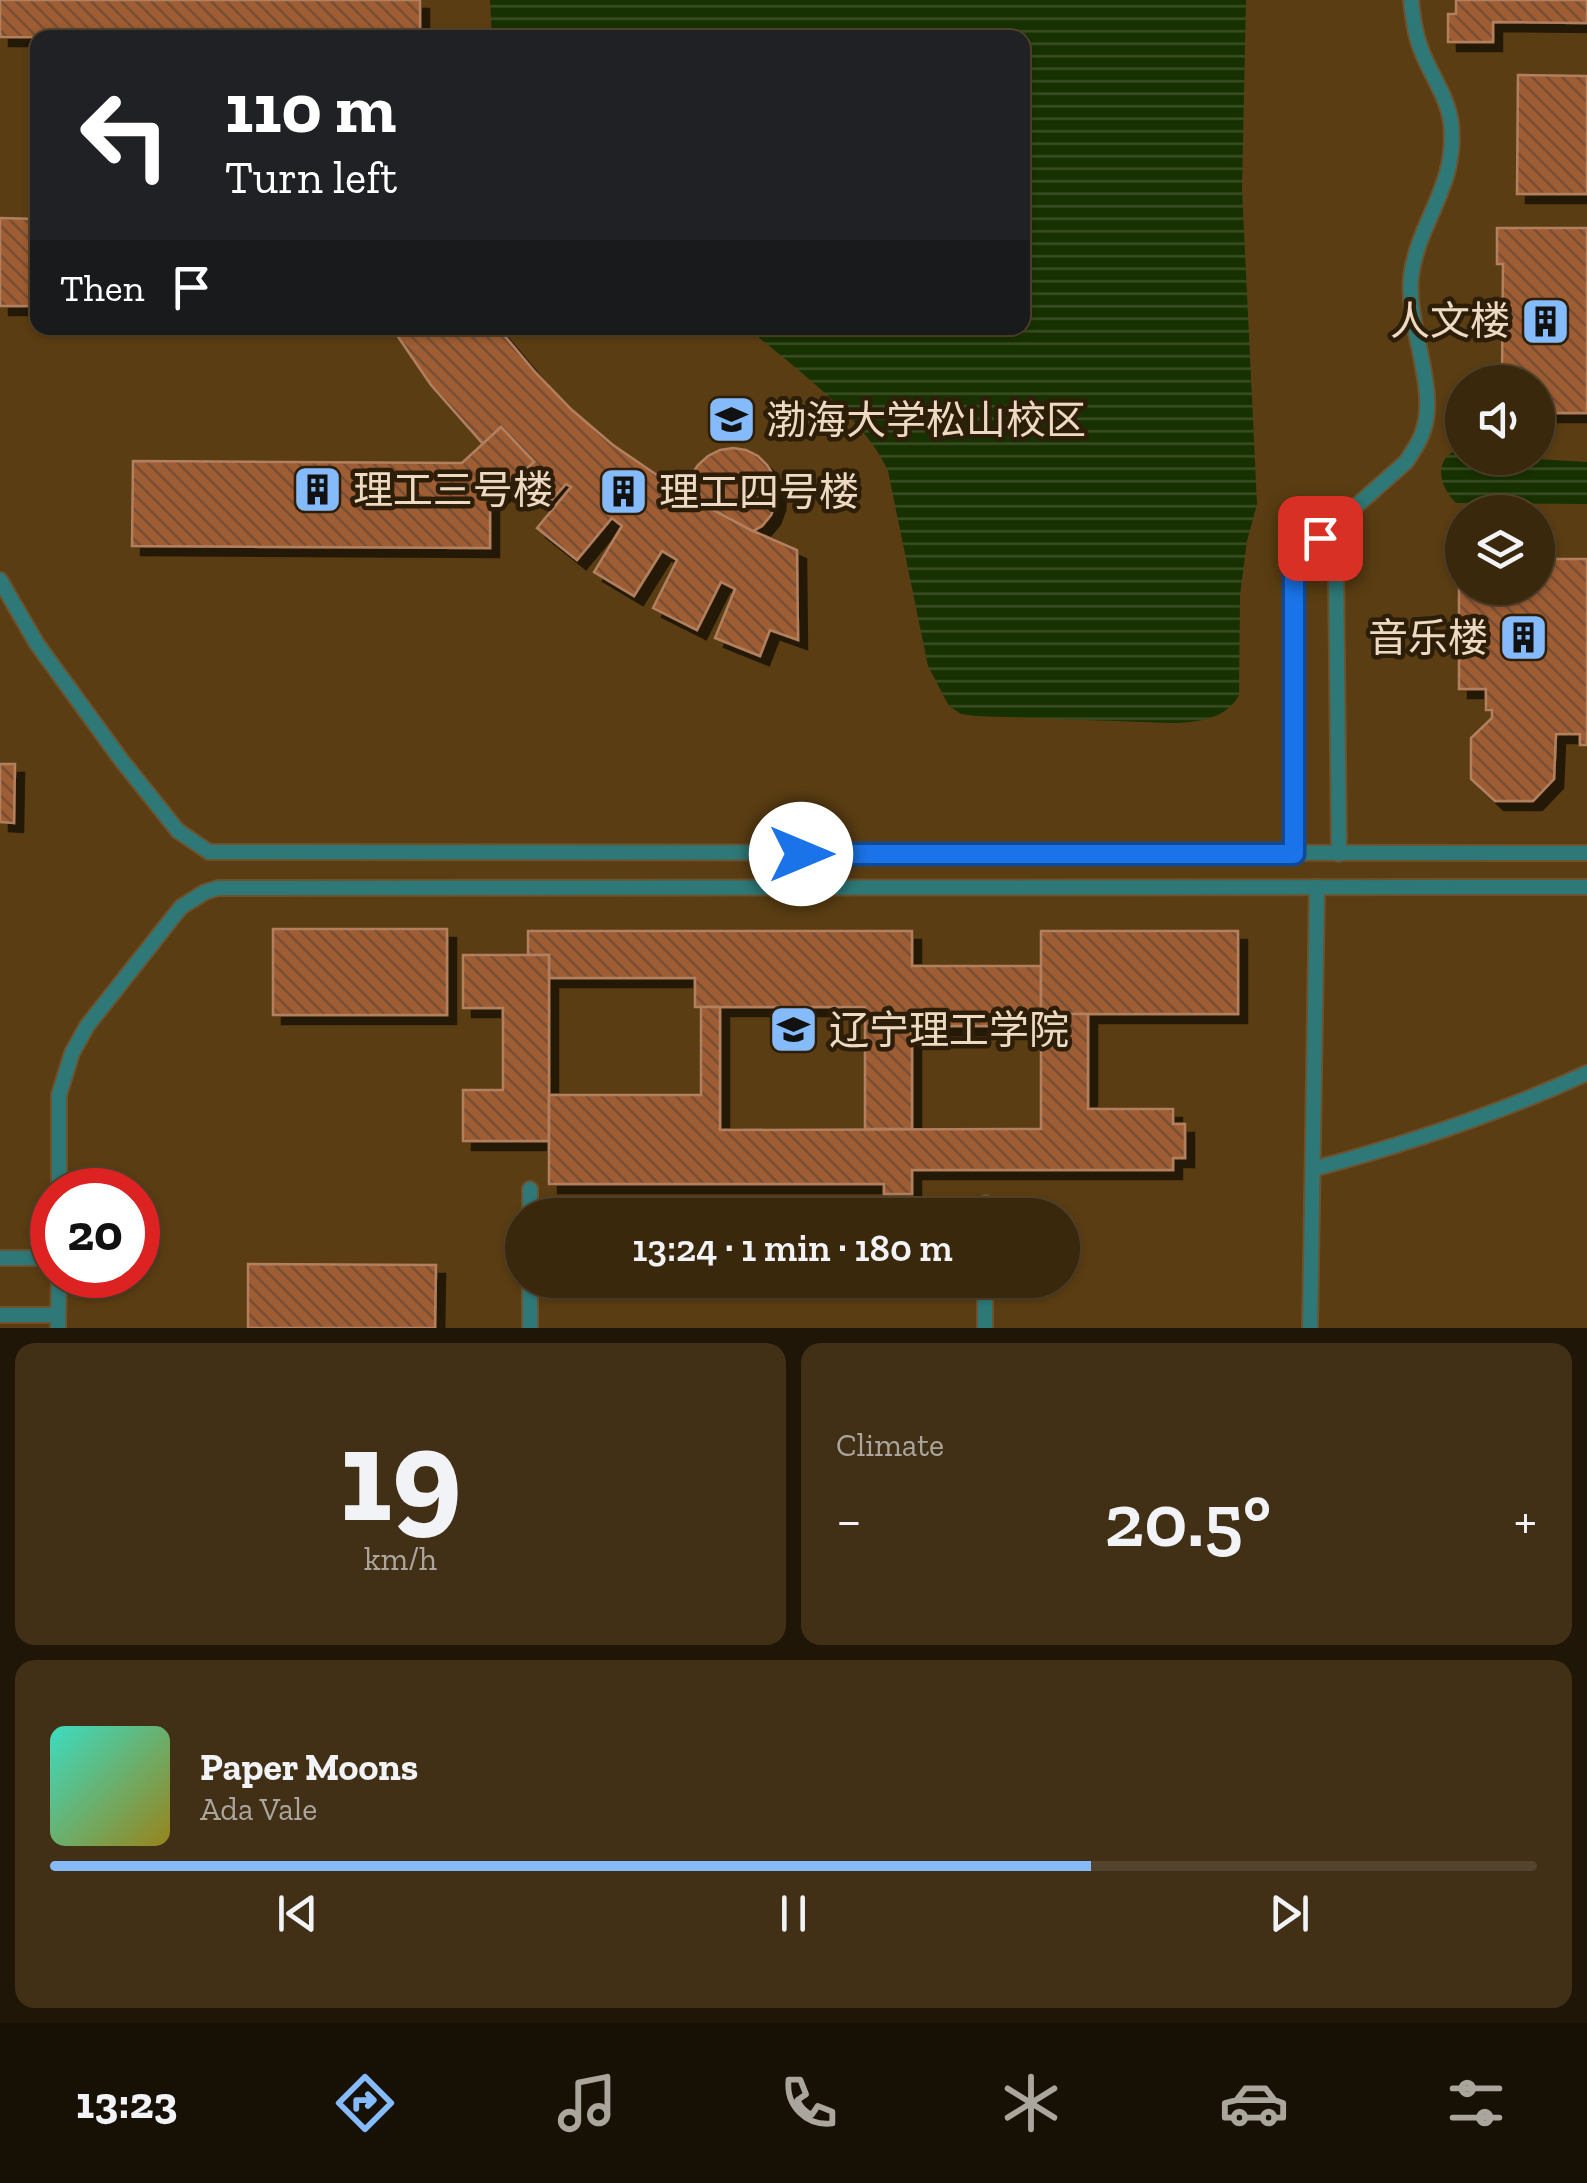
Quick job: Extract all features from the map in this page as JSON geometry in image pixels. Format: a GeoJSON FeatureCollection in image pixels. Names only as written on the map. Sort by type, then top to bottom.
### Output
{"type":"FeatureCollection","features":[{"type":"Feature","properties":{"kind":"lane"},"geometry":{"type":"LineString","coordinates":[[1294,854],[1294,571],[1320,538],[1406,462],[1417,446],[1427,414],[1414,325],[1412,277],[1417,251],[1446,182],[1452,145],[1448,108],[1422,51],[1411,0]]}},
{"type":"Feature","properties":{"kind":"lane"},"geometry":{"type":"LineString","coordinates":[[1320,538],[1336,568],[1339,854]]}},
{"type":"Feature","properties":{"kind":"lane"},"geometry":{"type":"LineString","coordinates":[[0,580],[37,644],[122,761],[178,831],[210,852],[1587,853]]}},
{"type":"Feature","properties":{"kind":"lane"},"geometry":{"type":"LineString","coordinates":[[1310,1328],[1317,887]]}},
{"type":"Feature","properties":{"kind":"lane"},"geometry":{"type":"LineString","coordinates":[[59,1168],[60,1095],[72,1052],[87,1026],[182,906],[218,888],[1587,887]]}},
{"type":"Feature","properties":{"kind":"lane"},"geometry":{"type":"LineString","coordinates":[[1312,1169],[1444,1131],[1587,1073]]}},
{"type":"Feature","properties":{"kind":"lane"},"geometry":{"type":"LineString","coordinates":[[530,1189],[530,1198]]}},
{"type":"Feature","properties":{"kind":"lane"},"geometry":{"type":"LineString","coordinates":[[0,1258],[30,1258]]}},
{"type":"Feature","properties":{"kind":"lane"},"geometry":{"type":"LineString","coordinates":[[530,1298],[530,1328]]}},
{"type":"Feature","properties":{"kind":"lane"},"geometry":{"type":"LineString","coordinates":[[985,1298],[985,1328]]}},
{"type":"Feature","properties":{"kind":"lane"},"geometry":{"type":"LineString","coordinates":[[0,1315],[58,1322]]}},
{"type":"Feature","properties":{"kind":"shaded area","name":"渤海大学松山校区"},"geometry":{"type":"Polygon","coordinates":[[[0,0],[1587,0],[1587,1328],[0,1328],[0,0]]]}},
{"type":"Feature","properties":{"kind":"shaded area"},"geometry":{"type":"Polygon","coordinates":[[[490,0],[1246,0],[1242,189],[1257,504],[1247,541],[1240,595],[1239,695],[1234,703],[1210,718],[1171,723],[975,716],[961,714],[949,706],[928,666],[888,471],[845,412],[755,335],[1030,335],[1030,30],[492,30],[490,0]]]}},
{"type":"Feature","properties":{"kind":"shaded area"},"geometry":{"type":"Polygon","coordinates":[[[1445,458],[1445,475],[1555,475],[1555,460],[1587,462],[1587,504],[1555,504],[1555,495],[1449,495],[1442,481],[1445,458]]]}},
{"type":"Feature","properties":{"kind":"building"},"geometry":{"type":"Polygon","coordinates":[[[0,0],[420,0],[420,30],[30,30],[30,37],[0,37],[0,0]]]}},
{"type":"Feature","properties":{"kind":"building"},"geometry":{"type":"Polygon","coordinates":[[[1456,0],[1587,0],[1587,23],[1493,22],[1493,42],[1448,42],[1448,14],[1456,14],[1456,0]]]}},
{"type":"Feature","properties":{"kind":"building","name":"人文楼"},"geometry":{"type":"Polygon","coordinates":[[[1518,75],[1587,76],[1587,194],[1517,194],[1518,75]]]}},
{"type":"Feature","properties":{"kind":"building"},"geometry":{"type":"Polygon","coordinates":[[[0,218],[30,219],[30,306],[0,306],[0,218]]]}},
{"type":"Feature","properties":{"kind":"building","name":"人文楼"},"geometry":{"type":"Polygon","coordinates":[[[1497,228],[1587,228],[1587,413],[1555,413],[1555,365],[1502,365],[1503,264],[1497,264],[1497,228]]]}},
{"type":"Feature","properties":{"kind":"building","name":"理工四号楼"},"geometry":{"type":"Polygon","coordinates":[[[397,335],[504,335],[572,410],[613,445],[689,497],[797,550],[798,640],[770,630],[760,656],[715,638],[735,589],[721,582],[697,630],[653,608],[677,560],[662,551],[634,596],[594,572],[622,526],[612,518],[577,560],[537,528],[571,487],[566,484],[548,504],[517,477],[534,462],[501,427],[483,444],[431,385],[397,335]]]}},
{"type":"Feature","properties":{"kind":"building","name":"理工三号楼"},"geometry":{"type":"Polygon","coordinates":[[[501,427],[534,462],[490,502],[490,548],[132,546],[133,461],[462,463],[501,427]]]}},
{"type":"Feature","properties":{"kind":"building"},"geometry":{"type":"Polygon","coordinates":[[[733,448],[758,456],[774,476],[776,502],[771,515],[753,531],[689,497],[691,476],[698,465],[720,450],[733,448]]]}},
{"type":"Feature","properties":{"kind":"building","name":"音乐楼"},"geometry":{"type":"Polygon","coordinates":[[[1555,559],[1587,559],[1587,745],[1580,745],[1580,734],[1556,734],[1554,779],[1533,801],[1495,801],[1471,779],[1471,738],[1492,718],[1492,710],[1486,710],[1486,689],[1459,689],[1459,605],[1555,605],[1555,559]]]}},
{"type":"Feature","properties":{"kind":"building"},"geometry":{"type":"Polygon","coordinates":[[[0,764],[15,764],[14,823],[0,822],[0,764]]]}},
{"type":"Feature","properties":{"kind":"building"},"geometry":{"type":"Polygon","coordinates":[[[273,929],[447,929],[447,1015],[273,1015],[273,929]]]}},
{"type":"Feature","properties":{"kind":"building"},"geometry":{"type":"Polygon","coordinates":[[[528,931],[912,931],[912,966],[1041,966],[1041,1026],[912,1026],[912,1129],[865,1129],[865,1007],[695,1007],[695,978],[549,978],[549,955],[528,955],[528,931]]]}},
{"type":"Feature","properties":{"kind":"building"},"geometry":{"type":"Polygon","coordinates":[[[1041,931],[1238,931],[1238,1014],[1041,1014],[1041,931]]]}},
{"type":"Feature","properties":{"kind":"building"},"geometry":{"type":"Polygon","coordinates":[[[463,955],[549,955],[549,1141],[463,1141],[463,1090],[503,1090],[503,1008],[463,1008],[463,955]]]}},
{"type":"Feature","properties":{"kind":"building"},"geometry":{"type":"Polygon","coordinates":[[[701,1007],[720,1007],[720,1130],[1041,1129],[1041,1014],[1088,1014],[1088,1109],[1173,1109],[1173,1124],[1185,1124],[1185,1158],[1173,1158],[1173,1170],[912,1170],[912,1194],[884,1194],[884,1184],[549,1184],[549,1095],[701,1095],[701,1007]]]}},
{"type":"Feature","properties":{"kind":"building"},"geometry":{"type":"Polygon","coordinates":[[[248,1264],[436,1265],[435,1328],[248,1328],[248,1264]]]}},
{"type":"Feature","properties":{"kind":"place","name":"人文楼"},"geometry":{"type":"Point","coordinates":[1545,321]}},
{"type":"Feature","properties":{"kind":"place","name":"渤海大学松山校区"},"geometry":{"type":"Point","coordinates":[731,420]}},
{"type":"Feature","properties":{"kind":"place","name":"理工三号楼"},"geometry":{"type":"Point","coordinates":[318,490]}},
{"type":"Feature","properties":{"kind":"place","name":"理工四号楼"},"geometry":{"type":"Point","coordinates":[624,492]}},
{"type":"Feature","properties":{"kind":"place","name":"音乐楼"},"geometry":{"type":"Point","coordinates":[1523,638]}},
{"type":"Feature","properties":{"kind":"place","name":"辽宁理工学院"},"geometry":{"type":"Point","coordinates":[794,1030]}},
{"type":"Feature","properties":{"kind":"route"},"geometry":{"type":"LineString","coordinates":[[801,854],[1294,854],[1294,571],[1320,538]]}}]}
